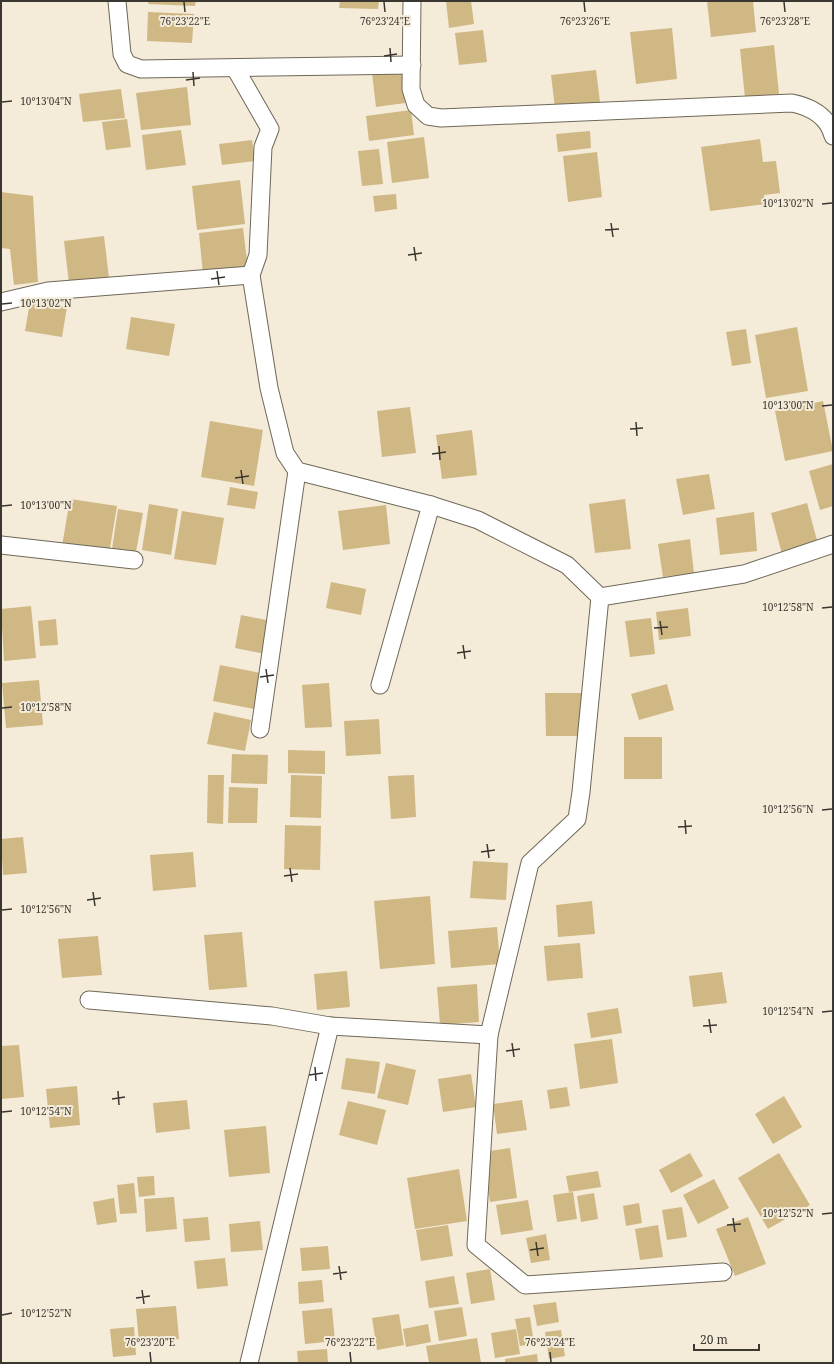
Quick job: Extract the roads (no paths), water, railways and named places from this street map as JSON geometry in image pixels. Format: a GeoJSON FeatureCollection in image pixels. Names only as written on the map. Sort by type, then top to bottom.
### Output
{"type":"FeatureCollection","features":[{"type":"Feature","properties":{"kind":"street"},"geometry":{"type":"LineString","coordinates":[[117,1],[122,54],[127,64],[141,69],[412,65]]}},
{"type":"Feature","properties":{"kind":"street"},"geometry":{"type":"LineString","coordinates":[[412,1],[411,89],[416,105],[428,116],[441,118],[792,103],[815,111],[824,119],[831,129],[833,136]]}},
{"type":"Feature","properties":{"kind":"street"},"geometry":{"type":"LineString","coordinates":[[235,68],[270,129],[262,147],[258,255],[251,275],[269,388],[285,454],[296,471],[260,729]]}},
{"type":"Feature","properties":{"kind":"street"},"geometry":{"type":"LineString","coordinates":[[1,302],[48,290],[251,275]]}},
{"type":"Feature","properties":{"kind":"street"},"geometry":{"type":"LineString","coordinates":[[296,471],[431,505],[478,520],[567,565],[600,597]]}},
{"type":"Feature","properties":{"kind":"street"},"geometry":{"type":"LineString","coordinates":[[380,685],[431,505]]}},
{"type":"Feature","properties":{"kind":"street"},"geometry":{"type":"LineString","coordinates":[[600,597],[744,574],[833,544]]}},
{"type":"Feature","properties":{"kind":"street"},"geometry":{"type":"LineString","coordinates":[[1,545],[134,560]]}},
{"type":"Feature","properties":{"kind":"street"},"geometry":{"type":"LineString","coordinates":[[600,597],[577,819],[530,863],[489,1035],[476,1245],[525,1285],[723,1272]]}},
{"type":"Feature","properties":{"kind":"street"},"geometry":{"type":"LineString","coordinates":[[89,1000],[272,1016],[330,1026],[489,1035]]}},
{"type":"Feature","properties":{"kind":"street"},"geometry":{"type":"LineString","coordinates":[[249,1363],[330,1026]]}}]}
